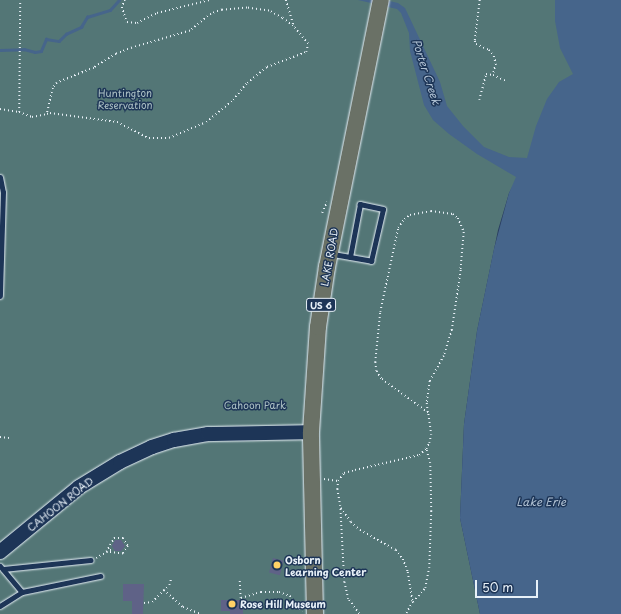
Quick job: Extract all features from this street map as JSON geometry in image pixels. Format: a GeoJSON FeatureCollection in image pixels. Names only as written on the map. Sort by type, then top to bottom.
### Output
{"type":"FeatureCollection","features":[{"type":"Feature","properties":{"kind":"main road","name":"LAKE ROAD"},"geometry":{"type":"LineString","coordinates":[[311,612],[311,432],[318,327],[330,253],[381,0]]}},
{"type":"Feature","properties":{"kind":"street","name":"CAHOON ROAD"},"geometry":{"type":"LineString","coordinates":[[0,552],[79,487],[120,462],[152,447],[174,440],[208,434],[311,432]]}},
{"type":"Feature","properties":{"kind":"lane"},"geometry":{"type":"LineString","coordinates":[[0,177],[3,185],[1,210],[3,224],[0,296]]}},
{"type":"Feature","properties":{"kind":"lane"},"geometry":{"type":"LineString","coordinates":[[330,253],[350,257],[371,261],[383,209],[360,204],[350,257]]}},
{"type":"Feature","properties":{"kind":"lane"},"geometry":{"type":"LineString","coordinates":[[1,567],[91,560]]}},
{"type":"Feature","properties":{"kind":"lane"},"geometry":{"type":"LineString","coordinates":[[1,567],[22,592]]}},
{"type":"Feature","properties":{"kind":"lane"},"geometry":{"type":"LineString","coordinates":[[0,606],[22,592],[100,576]]}},
{"type":"Feature","properties":{"kind":"path"},"geometry":{"type":"LineString","coordinates":[[19,112],[20,0]]}},
{"type":"Feature","properties":{"kind":"path"},"geometry":{"type":"LineString","coordinates":[[125,0],[122,7],[127,22],[137,23],[157,13],[210,0]]}},
{"type":"Feature","properties":{"kind":"path"},"geometry":{"type":"LineString","coordinates":[[286,0],[294,28]]}},
{"type":"Feature","properties":{"kind":"path"},"geometry":{"type":"LineString","coordinates":[[480,0],[475,41],[476,44],[489,50],[494,56],[496,64],[493,75]]}},
{"type":"Feature","properties":{"kind":"path"},"geometry":{"type":"LineString","coordinates":[[0,109],[19,112],[32,117],[47,114],[117,122],[148,138],[158,139],[178,135],[206,122],[217,114],[233,100],[247,83],[267,67],[306,52],[308,44],[294,28],[282,18],[269,11],[231,8],[211,14],[190,31],[116,54],[94,68],[57,83],[53,88],[47,114]]}},
{"type":"Feature","properties":{"kind":"path"},"geometry":{"type":"LineString","coordinates":[[479,100],[486,74],[493,75],[506,81]]}},
{"type":"Feature","properties":{"kind":"path"},"geometry":{"type":"LineString","coordinates":[[359,614],[348,598],[344,582],[340,506],[336,490],[338,480],[344,473],[419,455],[426,449],[431,435],[427,403],[430,382],[444,356],[452,330],[461,270],[464,232],[458,218],[452,214],[431,211],[410,215],[404,219],[398,228],[380,312],[375,362],[376,371],[381,379],[428,413]]}},
{"type":"Feature","properties":{"kind":"path"},"geometry":{"type":"LineString","coordinates":[[0,437],[9,438]]}},
{"type":"Feature","properties":{"kind":"path"},"geometry":{"type":"LineString","coordinates":[[406,614],[413,602],[425,588],[429,568],[430,463],[426,449]]}},
{"type":"Feature","properties":{"kind":"path"},"geometry":{"type":"LineString","coordinates":[[322,479],[338,480]]}},
{"type":"Feature","properties":{"kind":"path"},"geometry":{"type":"LineString","coordinates":[[340,506],[351,522],[360,530],[396,550],[403,559],[408,572],[413,602]]}},
{"type":"Feature","properties":{"kind":"path"},"geometry":{"type":"LineString","coordinates":[[114,538],[123,538],[128,546],[123,554],[106,552],[114,538]]}},
{"type":"Feature","properties":{"kind":"path"},"geometry":{"type":"LineString","coordinates":[[91,560],[112,549]]}},
{"type":"Feature","properties":{"kind":"path"},"geometry":{"type":"LineString","coordinates":[[144,603],[152,602],[170,585],[171,579]]}},
{"type":"Feature","properties":{"kind":"path"},"geometry":{"type":"LineString","coordinates":[[240,582],[241,598],[261,592],[279,592],[290,596],[299,609],[311,612]]}},
{"type":"Feature","properties":{"kind":"path"},"geometry":{"type":"LineString","coordinates":[[164,590],[183,607],[200,614]]}},
{"type":"Feature","properties":{"kind":"green space","name":"Cahoon Park"},"geometry":{"type":"Polygon","coordinates":[[[0,0],[614,0],[509,193],[498,230],[477,331],[464,424],[460,518],[480,614],[0,614],[0,0]]]}},
{"type":"Feature","properties":{"kind":"water","name":"Lake Erie"},"geometry":{"type":"Polygon","coordinates":[[[358,0],[385,0],[398,3],[405,8],[440,82],[447,106],[463,126],[484,147],[509,157],[527,158],[536,126],[547,99],[559,82],[573,74],[560,48],[555,21],[555,0],[621,0],[621,614],[480,614],[460,518],[464,424],[477,331],[494,249],[509,193],[516,177],[477,154],[449,134],[433,120],[424,105],[410,51],[409,33],[401,13],[397,9],[358,0]]]}},
{"type":"Feature","properties":{"kind":"building"},"geometry":{"type":"Polygon","coordinates":[[[115,540],[121,540],[125,546],[121,551],[115,551],[112,546],[115,540]]]}},
{"type":"Feature","properties":{"kind":"building"},"geometry":{"type":"Polygon","coordinates":[[[273,558],[284,561],[280,575],[269,572],[273,558]]]}},
{"type":"Feature","properties":{"kind":"building"},"geometry":{"type":"Polygon","coordinates":[[[123,584],[144,584],[143,614],[132,614],[132,601],[123,601],[123,584]]]}},
{"type":"Feature","properties":{"kind":"building"},"geometry":{"type":"Polygon","coordinates":[[[221,600],[243,600],[243,614],[230,614],[230,611],[221,611],[221,600]]]}},
{"type":"Feature","properties":{"kind":"waterway"},"geometry":{"type":"LineString","coordinates":[[0,50],[24,49],[35,52],[41,51],[46,39],[59,41],[66,34],[81,27],[87,17],[110,10],[119,0]]}},
{"type":"Feature","properties":{"kind":"place","name":"Osborn Learning Center"},"geometry":{"type":"Point","coordinates":[277,565]}},
{"type":"Feature","properties":{"kind":"place","name":"Rose Hill Museum"},"geometry":{"type":"Point","coordinates":[232,604]}},
{"type":"Feature","properties":{"kind":"water label","name":"Porter Creek"},"geometry":{"type":"Point","coordinates":[426,72]}},
{"type":"Feature","properties":{"kind":"park label","name":"Huntington Reservation"},"geometry":{"type":"Point","coordinates":[125,98]}}]}
